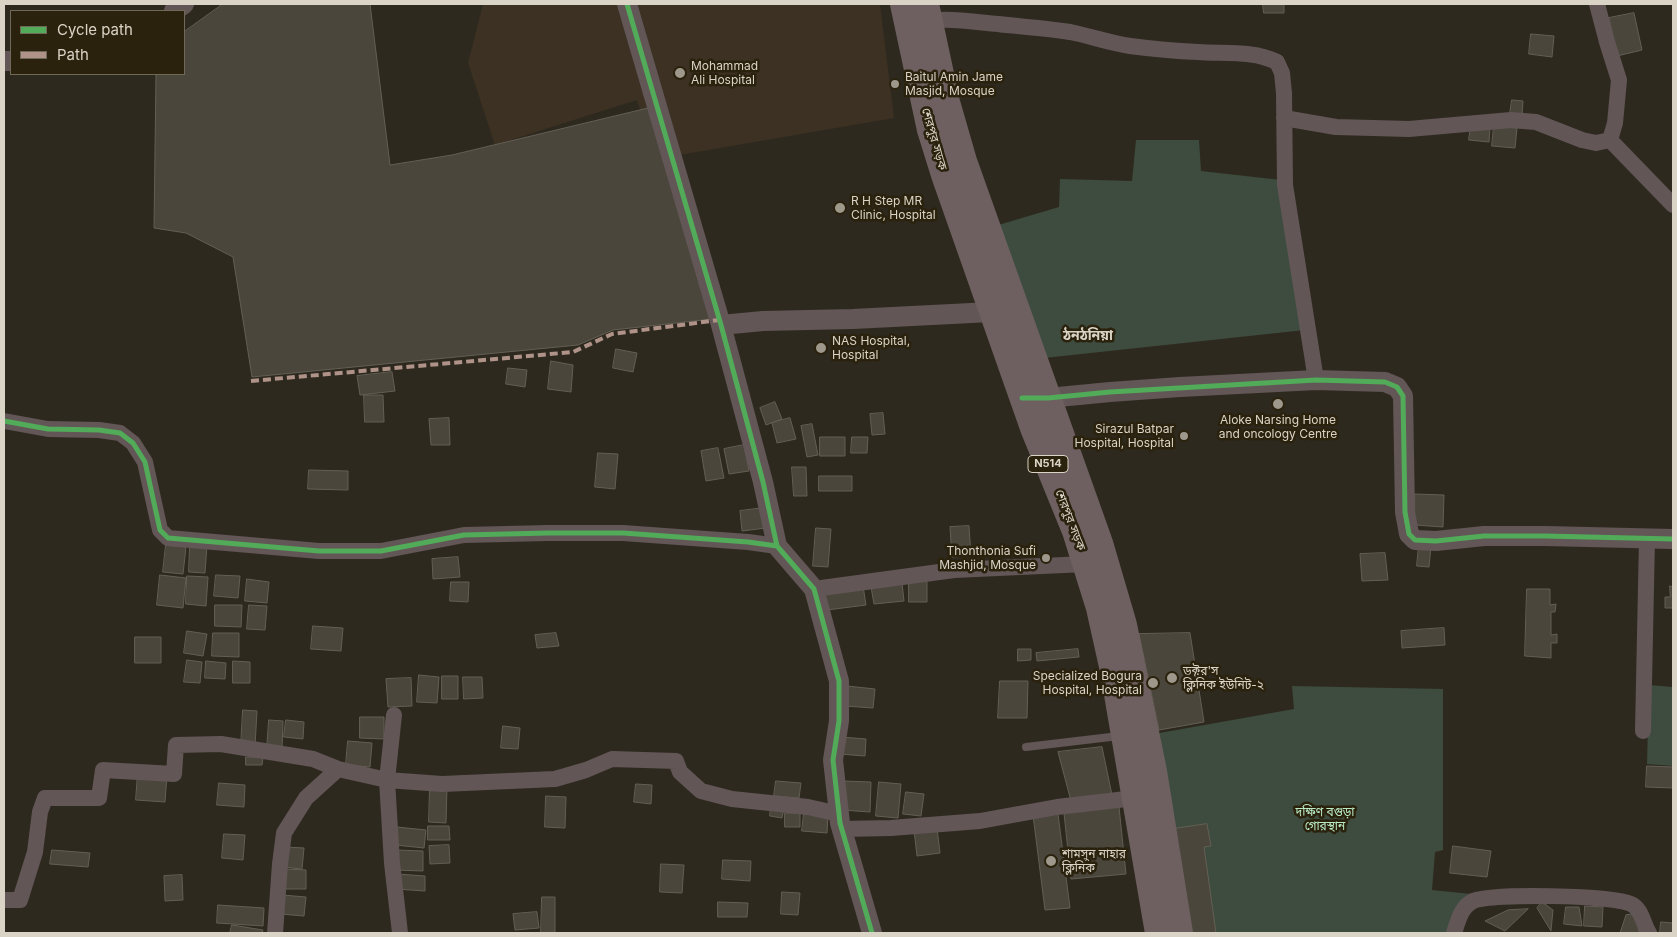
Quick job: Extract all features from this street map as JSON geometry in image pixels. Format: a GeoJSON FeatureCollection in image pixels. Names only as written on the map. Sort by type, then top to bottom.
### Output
{"type":"FeatureCollection","features":[{"type":"Feature","properties":{"kind":"highway","name":"শেরপুর সড়ক"},"geometry":{"type":"LineString","coordinates":[[917,13],[930,130],[991,312],[1086,564],[1099,608],[1113,671],[1158,933]]}},
{"type":"Feature","properties":{"kind":"highway","name":"শেরপুর সড়ক"},"geometry":{"type":"LineString","coordinates":[[917,13],[964,160],[1100,543],[1124,625],[1154,771],[1180,933]]}},
{"type":"Feature","properties":{"kind":"street"},"geometry":{"type":"LineString","coordinates":[[627,4],[721,325],[763,482],[777,546],[814,589],[839,681],[839,721],[833,760],[841,821],[872,933]]}},
{"type":"Feature","properties":{"kind":"street"},"geometry":{"type":"LineString","coordinates":[[1598,4],[1607,42],[1620,80],[1615,123],[1610,140]]}},
{"type":"Feature","properties":{"kind":"street"},"geometry":{"type":"LineString","coordinates":[[917,13],[968,21],[1069,32],[1127,46],[1201,53],[1226,52],[1270,58],[1277,62],[1282,73],[1284,93],[1285,186],[1316,380]]}},
{"type":"Feature","properties":{"kind":"street"},"geometry":{"type":"LineString","coordinates":[[1284,118],[1336,127],[1409,129],[1511,120],[1536,122],[1582,140],[1596,143],[1610,140]]}},
{"type":"Feature","properties":{"kind":"street"},"geometry":{"type":"LineString","coordinates":[[1610,140],[1673,206]]}},
{"type":"Feature","properties":{"kind":"street"},"geometry":{"type":"LineString","coordinates":[[721,325],[763,321],[853,319],[991,312]]}},
{"type":"Feature","properties":{"kind":"street"},"geometry":{"type":"LineString","coordinates":[[1022,398],[1048,398],[1110,392],[1316,380],[1385,382],[1397,387],[1403,396],[1405,512],[1407,527],[1415,540],[1436,541],[1484,536],[1673,539]]}},
{"type":"Feature","properties":{"kind":"street"},"geometry":{"type":"LineString","coordinates":[[4,421],[48,429],[99,430],[120,433],[133,442],[145,462],[160,530],[168,538],[319,551],[381,551],[464,535],[614,533],[748,542],[777,546]]}},
{"type":"Feature","properties":{"kind":"street"},"geometry":{"type":"LineString","coordinates":[[1643,731],[1647,539]]}},
{"type":"Feature","properties":{"kind":"street"},"geometry":{"type":"LineString","coordinates":[[814,589],[954,570],[1086,564]]}},
{"type":"Feature","properties":{"kind":"street"},"geometry":{"type":"LineString","coordinates":[[394,715],[387,780],[392,863],[400,933]]}},
{"type":"Feature","properties":{"kind":"street"},"geometry":{"type":"LineString","coordinates":[[4,900],[20,900],[35,852],[40,812],[45,798],[99,798],[103,770],[174,774],[176,744],[221,744],[313,759],[338,769],[387,780],[442,784],[555,779],[586,770],[612,758],[676,761],[680,772],[701,791],[732,799],[808,807],[841,821],[891,828],[980,821],[1057,807],[1135,798]]}},
{"type":"Feature","properties":{"kind":"street"},"geometry":{"type":"LineString","coordinates":[[275,933],[284,833],[306,798],[338,769]]}},
{"type":"Feature","properties":{"kind":"street"},"geometry":{"type":"LineString","coordinates":[[1454,933],[1466,906],[1475,900],[1517,896],[1607,900],[1632,904],[1641,914],[1649,933]]}},
{"type":"Feature","properties":{"kind":"lane"},"geometry":{"type":"LineString","coordinates":[[1026,747],[1124,736]]}},
{"type":"Feature","properties":{"kind":"shaded area","name":"Mohammad Ali Hospital"},"geometry":{"type":"Polygon","coordinates":[[[483,4],[880,4],[894,118],[656,159],[637,100],[495,145],[468,63],[483,4]]]}},
{"type":"Feature","properties":{"kind":"green space"},"geometry":{"type":"Polygon","coordinates":[[[1136,140],[1199,140],[1201,171],[1281,180],[1305,330],[1044,358],[995,226],[1059,207],[1060,179],[1132,181],[1136,140]]]}},
{"type":"Feature","properties":{"kind":"green space"},"geometry":{"type":"Polygon","coordinates":[[[1649,685],[1673,687],[1673,766],[1647,764],[1649,685]]]}},
{"type":"Feature","properties":{"kind":"green space","name":"দক্ষিণ বগুড়া গোরস্থান"},"geometry":{"type":"Polygon","coordinates":[[[1292,686],[1443,689],[1443,850],[1435,852],[1432,890],[1471,894],[1451,933],[1190,933],[1154,734],[1294,709],[1292,686]]]}},
{"type":"Feature","properties":{"kind":"building"},"geometry":{"type":"Polygon","coordinates":[[[223,4],[370,4],[390,165],[452,155],[648,108],[712,319],[613,330],[578,345],[252,377],[233,257],[186,233],[154,228],[156,75],[185,75],[185,31],[223,4]]]}},
{"type":"Feature","properties":{"kind":"building"},"geometry":{"type":"Polygon","coordinates":[[[1263,4],[1284,4],[1284,13],[1264,13],[1263,4]]]}},
{"type":"Feature","properties":{"kind":"building"},"geometry":{"type":"Polygon","coordinates":[[[1634,13],[1642,50],[1617,56],[1609,18],[1634,13]]]}},
{"type":"Feature","properties":{"kind":"building"},"geometry":{"type":"Polygon","coordinates":[[[1531,34],[1554,36],[1552,57],[1529,54],[1531,34]]]}},
{"type":"Feature","properties":{"kind":"building"},"geometry":{"type":"Polygon","coordinates":[[[1512,100],[1523,101],[1522,115],[1510,114],[1512,100]]]}},
{"type":"Feature","properties":{"kind":"building"},"geometry":{"type":"Polygon","coordinates":[[[1471,126],[1490,128],[1489,142],[1469,140],[1471,126]]]}},
{"type":"Feature","properties":{"kind":"building"},"geometry":{"type":"Polygon","coordinates":[[[1494,126],[1517,128],[1515,148],[1492,146],[1494,126]]]}},
{"type":"Feature","properties":{"kind":"building"},"geometry":{"type":"Polygon","coordinates":[[[616,349],[637,353],[633,372],[613,368],[616,349]]]}},
{"type":"Feature","properties":{"kind":"building"},"geometry":{"type":"Polygon","coordinates":[[[551,361],[573,365],[571,392],[548,389],[551,361]]]}},
{"type":"Feature","properties":{"kind":"building"},"geometry":{"type":"Polygon","coordinates":[[[508,368],[527,370],[525,387],[506,384],[508,368]]]}},
{"type":"Feature","properties":{"kind":"building"},"geometry":{"type":"Polygon","coordinates":[[[392,372],[395,391],[360,395],[357,376],[392,372]]]}},
{"type":"Feature","properties":{"kind":"building"},"geometry":{"type":"Polygon","coordinates":[[[364,395],[383,395],[384,422],[365,422],[364,395]]]}},
{"type":"Feature","properties":{"kind":"building"},"geometry":{"type":"Polygon","coordinates":[[[775,402],[782,419],[766,425],[760,408],[775,402]]]}},
{"type":"Feature","properties":{"kind":"building"},"geometry":{"type":"Polygon","coordinates":[[[883,413],[885,434],[872,435],[870,414],[883,413]]]}},
{"type":"Feature","properties":{"kind":"building"},"geometry":{"type":"Polygon","coordinates":[[[449,418],[450,445],[431,445],[429,419],[449,418]]]}},
{"type":"Feature","properties":{"kind":"building"},"geometry":{"type":"Polygon","coordinates":[[[790,418],[796,439],[777,443],[772,423],[790,418]]]}},
{"type":"Feature","properties":{"kind":"building"},"geometry":{"type":"Polygon","coordinates":[[[812,424],[818,455],[807,457],[801,426],[812,424]]]}},
{"type":"Feature","properties":{"kind":"building"},"geometry":{"type":"Polygon","coordinates":[[[820,437],[845,437],[845,456],[820,456],[820,437]]]}},
{"type":"Feature","properties":{"kind":"building"},"geometry":{"type":"Polygon","coordinates":[[[852,437],[868,437],[867,453],[851,453],[852,437]]]}},
{"type":"Feature","properties":{"kind":"building"},"geometry":{"type":"Polygon","coordinates":[[[744,445],[749,471],[729,474],[724,449],[744,445]]]}},
{"type":"Feature","properties":{"kind":"building"},"geometry":{"type":"Polygon","coordinates":[[[718,448],[724,478],[706,481],[701,451],[718,448]]]}},
{"type":"Feature","properties":{"kind":"building"},"geometry":{"type":"Polygon","coordinates":[[[598,453],[618,454],[615,489],[595,487],[598,453]]]}},
{"type":"Feature","properties":{"kind":"building"},"geometry":{"type":"Polygon","coordinates":[[[792,467],[806,467],[807,496],[794,496],[792,467]]]}},
{"type":"Feature","properties":{"kind":"building"},"geometry":{"type":"Polygon","coordinates":[[[309,470],[348,471],[348,490],[308,489],[309,470]]]}},
{"type":"Feature","properties":{"kind":"building"},"geometry":{"type":"Polygon","coordinates":[[[819,476],[852,476],[852,491],[819,491],[819,476]]]}},
{"type":"Feature","properties":{"kind":"building"},"geometry":{"type":"Polygon","coordinates":[[[1415,494],[1444,495],[1443,527],[1415,525],[1415,494]]]}},
{"type":"Feature","properties":{"kind":"building"},"geometry":{"type":"Polygon","coordinates":[[[764,508],[766,528],[742,531],[740,511],[764,508]]]}},
{"type":"Feature","properties":{"kind":"building"},"geometry":{"type":"Polygon","coordinates":[[[969,526],[971,556],[952,557],[950,527],[969,526]]]}},
{"type":"Feature","properties":{"kind":"building"},"geometry":{"type":"Polygon","coordinates":[[[816,528],[831,529],[828,567],[813,566],[816,528]]]}},
{"type":"Feature","properties":{"kind":"building"},"geometry":{"type":"Polygon","coordinates":[[[166,545],[186,547],[183,574],[163,572],[166,545]]]}},
{"type":"Feature","properties":{"kind":"building"},"geometry":{"type":"Polygon","coordinates":[[[190,545],[207,545],[205,573],[189,572],[190,545]]]}},
{"type":"Feature","properties":{"kind":"building"},"geometry":{"type":"Polygon","coordinates":[[[1419,545],[1431,546],[1429,567],[1417,566],[1419,545]]]}},
{"type":"Feature","properties":{"kind":"building"},"geometry":{"type":"Polygon","coordinates":[[[1385,553],[1388,580],[1362,581],[1360,554],[1385,553]]]}},
{"type":"Feature","properties":{"kind":"building"},"geometry":{"type":"Polygon","coordinates":[[[458,557],[460,577],[433,579],[432,559],[458,557]]]}},
{"type":"Feature","properties":{"kind":"building"},"geometry":{"type":"Polygon","coordinates":[[[160,575],[186,578],[183,608],[157,605],[160,575]]]}},
{"type":"Feature","properties":{"kind":"building"},"geometry":{"type":"Polygon","coordinates":[[[216,575],[240,576],[238,598],[214,596],[216,575]]]}},
{"type":"Feature","properties":{"kind":"building"},"geometry":{"type":"Polygon","coordinates":[[[187,576],[208,577],[206,606],[186,604],[187,576]]]}},
{"type":"Feature","properties":{"kind":"building"},"geometry":{"type":"Polygon","coordinates":[[[247,579],[269,582],[267,603],[245,601],[247,579]]]}},
{"type":"Feature","properties":{"kind":"building"},"geometry":{"type":"Polygon","coordinates":[[[909,580],[927,580],[927,602],[909,602],[909,580]]]}},
{"type":"Feature","properties":{"kind":"building"},"geometry":{"type":"Polygon","coordinates":[[[451,582],[469,582],[468,602],[450,601],[451,582]]]}},
{"type":"Feature","properties":{"kind":"building"},"geometry":{"type":"Polygon","coordinates":[[[902,583],[904,601],[874,604],[871,587],[902,583]]]}},
{"type":"Feature","properties":{"kind":"building"},"geometry":{"type":"Polygon","coordinates":[[[863,586],[866,605],[827,610],[824,591],[863,586]]]}},
{"type":"Feature","properties":{"kind":"building"},"geometry":{"type":"Polygon","coordinates":[[[1670,586],[1673,587],[1673,608],[1665,608],[1665,597],[1670,597],[1670,586]]]}},
{"type":"Feature","properties":{"kind":"building"},"geometry":{"type":"Polygon","coordinates":[[[1527,589],[1550,589],[1550,605],[1556,604],[1555,612],[1551,612],[1551,635],[1557,634],[1557,643],[1551,643],[1551,658],[1525,656],[1527,589]]]}},
{"type":"Feature","properties":{"kind":"building"},"geometry":{"type":"Polygon","coordinates":[[[215,605],[242,605],[241,627],[215,626],[215,605]]]}},
{"type":"Feature","properties":{"kind":"building"},"geometry":{"type":"Polygon","coordinates":[[[249,605],[267,606],[265,630],[247,629],[249,605]]]}},
{"type":"Feature","properties":{"kind":"building"},"geometry":{"type":"Polygon","coordinates":[[[313,626],[343,628],[341,651],[311,649],[313,626]]]}},
{"type":"Feature","properties":{"kind":"building"},"geometry":{"type":"Polygon","coordinates":[[[1444,628],[1445,645],[1402,648],[1401,631],[1444,628]]]}},
{"type":"Feature","properties":{"kind":"building"},"geometry":{"type":"Polygon","coordinates":[[[187,631],[207,634],[203,656],[184,653],[187,631]]]}},
{"type":"Feature","properties":{"kind":"building"},"geometry":{"type":"Polygon","coordinates":[[[213,633],[239,633],[239,657],[212,656],[213,633]]]}},
{"type":"Feature","properties":{"kind":"building"},"geometry":{"type":"Polygon","coordinates":[[[556,633],[559,646],[537,648],[535,635],[556,633]]]}},
{"type":"Feature","properties":{"kind":"building","name":"ডক্টর'স ক্লিনিক ইউনিট-২"},"geometry":{"type":"Polygon","coordinates":[[[1190,633],[1204,722],[1159,730],[1139,634],[1190,633]]]}},
{"type":"Feature","properties":{"kind":"building"},"geometry":{"type":"Polygon","coordinates":[[[135,637],[161,637],[161,663],[135,663],[135,637]]]}},
{"type":"Feature","properties":{"kind":"building"},"geometry":{"type":"Polygon","coordinates":[[[1018,649],[1031,649],[1031,660],[1018,661],[1018,649]]]}},
{"type":"Feature","properties":{"kind":"building"},"geometry":{"type":"Polygon","coordinates":[[[1078,649],[1079,657],[1037,661],[1036,653],[1078,649]]]}},
{"type":"Feature","properties":{"kind":"building"},"geometry":{"type":"Polygon","coordinates":[[[187,660],[202,662],[200,683],[184,682],[187,660]]]}},
{"type":"Feature","properties":{"kind":"building"},"geometry":{"type":"Polygon","coordinates":[[[206,661],[226,663],[225,679],[205,678],[206,661]]]}},
{"type":"Feature","properties":{"kind":"building"},"geometry":{"type":"Polygon","coordinates":[[[233,661],[250,662],[250,683],[233,683],[233,661]]]}},
{"type":"Feature","properties":{"kind":"building"},"geometry":{"type":"Polygon","coordinates":[[[419,675],[439,677],[437,703],[417,702],[419,675]]]}},
{"type":"Feature","properties":{"kind":"building"},"geometry":{"type":"Polygon","coordinates":[[[442,676],[458,676],[458,699],[442,699],[442,676]]]}},
{"type":"Feature","properties":{"kind":"building"},"geometry":{"type":"Polygon","coordinates":[[[463,677],[482,677],[483,698],[464,699],[463,677]]]}},
{"type":"Feature","properties":{"kind":"building"},"geometry":{"type":"Polygon","coordinates":[[[411,678],[412,706],[388,707],[386,679],[411,678]]]}},
{"type":"Feature","properties":{"kind":"building"},"geometry":{"type":"Polygon","coordinates":[[[1000,681],[1028,681],[1027,718],[998,718],[1000,681]]]}},
{"type":"Feature","properties":{"kind":"building"},"geometry":{"type":"Polygon","coordinates":[[[847,686],[875,689],[873,708],[845,706],[847,686]]]}},
{"type":"Feature","properties":{"kind":"building"},"geometry":{"type":"Polygon","coordinates":[[[243,710],[257,711],[255,746],[241,746],[243,710]]]}},
{"type":"Feature","properties":{"kind":"building"},"geometry":{"type":"Polygon","coordinates":[[[360,717],[384,717],[384,739],[360,738],[360,717]]]}},
{"type":"Feature","properties":{"kind":"building"},"geometry":{"type":"Polygon","coordinates":[[[269,720],[283,721],[282,750],[267,750],[269,720]]]}},
{"type":"Feature","properties":{"kind":"building"},"geometry":{"type":"Polygon","coordinates":[[[286,720],[304,722],[303,739],[284,737],[286,720]]]}},
{"type":"Feature","properties":{"kind":"building"},"geometry":{"type":"Polygon","coordinates":[[[503,726],[520,728],[518,749],[501,748],[503,726]]]}},
{"type":"Feature","properties":{"kind":"building"},"geometry":{"type":"Polygon","coordinates":[[[841,737],[866,739],[865,756],[839,754],[841,737]]]}},
{"type":"Feature","properties":{"kind":"building"},"geometry":{"type":"Polygon","coordinates":[[[348,741],[372,743],[370,767],[346,765],[348,741]]]}},
{"type":"Feature","properties":{"kind":"building"},"geometry":{"type":"Polygon","coordinates":[[[1102,747],[1112,795],[1071,801],[1058,752],[1102,747]]]}},
{"type":"Feature","properties":{"kind":"building"},"geometry":{"type":"Polygon","coordinates":[[[246,757],[263,757],[262,765],[246,765],[246,757]]]}},
{"type":"Feature","properties":{"kind":"building"},"geometry":{"type":"Polygon","coordinates":[[[1647,766],[1673,767],[1673,788],[1646,787],[1647,766]]]}},
{"type":"Feature","properties":{"kind":"building"},"geometry":{"type":"Polygon","coordinates":[[[138,773],[167,775],[165,802],[136,800],[138,773]]]}},
{"type":"Feature","properties":{"kind":"building"},"geometry":{"type":"Polygon","coordinates":[[[776,781],[801,783],[799,798],[774,796],[776,781]]]}},
{"type":"Feature","properties":{"kind":"building"},"geometry":{"type":"Polygon","coordinates":[[[843,781],[871,782],[870,812],[842,810],[843,781]]]}},
{"type":"Feature","properties":{"kind":"building"},"geometry":{"type":"Polygon","coordinates":[[[879,782],[901,784],[898,818],[876,816],[879,782]]]}},
{"type":"Feature","properties":{"kind":"building"},"geometry":{"type":"Polygon","coordinates":[[[219,783],[245,785],[244,807],[217,805],[219,783]]]}},
{"type":"Feature","properties":{"kind":"building"},"geometry":{"type":"Polygon","coordinates":[[[636,784],[652,785],[651,804],[634,802],[636,784]]]}},
{"type":"Feature","properties":{"kind":"building"},"geometry":{"type":"Polygon","coordinates":[[[430,787],[447,787],[446,823],[429,822],[430,787]]]}},
{"type":"Feature","properties":{"kind":"building"},"geometry":{"type":"Polygon","coordinates":[[[906,792],[924,794],[921,816],[903,814],[906,792]]]}},
{"type":"Feature","properties":{"kind":"building"},"geometry":{"type":"Polygon","coordinates":[[[546,796],[566,797],[565,828],[545,827],[546,796]]]}},
{"type":"Feature","properties":{"kind":"building"},"geometry":{"type":"Polygon","coordinates":[[[771,806],[784,808],[782,818],[770,816],[771,806]]]}},
{"type":"Feature","properties":{"kind":"building"},"geometry":{"type":"Polygon","coordinates":[[[1119,807],[1126,874],[1071,879],[1064,813],[1119,807]]]}},
{"type":"Feature","properties":{"kind":"building"},"geometry":{"type":"Polygon","coordinates":[[[785,813],[800,813],[800,827],[785,827],[785,813]]]}},
{"type":"Feature","properties":{"kind":"building"},"geometry":{"type":"Polygon","coordinates":[[[804,814],[828,815],[827,833],[802,831],[804,814]]]}},
{"type":"Feature","properties":{"kind":"building","name":"শামসুন নাহার ক্লিনিক"},"geometry":{"type":"Polygon","coordinates":[[[1058,814],[1070,908],[1045,910],[1033,815],[1058,814]]]}},
{"type":"Feature","properties":{"kind":"building"},"geometry":{"type":"Polygon","coordinates":[[[1207,824],[1211,846],[1204,847],[1216,933],[1190,933],[1173,829],[1207,824]]]}},
{"type":"Feature","properties":{"kind":"building"},"geometry":{"type":"Polygon","coordinates":[[[428,826],[449,826],[450,840],[428,840],[428,826]]]}},
{"type":"Feature","properties":{"kind":"building"},"geometry":{"type":"Polygon","coordinates":[[[397,827],[426,830],[424,848],[395,845],[397,827]]]}},
{"type":"Feature","properties":{"kind":"building"},"geometry":{"type":"Polygon","coordinates":[[[937,828],[940,853],[917,856],[914,830],[937,828]]]}},
{"type":"Feature","properties":{"kind":"building"},"geometry":{"type":"Polygon","coordinates":[[[224,834],[245,835],[243,860],[222,858],[224,834]]]}},
{"type":"Feature","properties":{"kind":"building"},"geometry":{"type":"Polygon","coordinates":[[[449,845],[450,863],[430,864],[429,846],[449,845]]]}},
{"type":"Feature","properties":{"kind":"building"},"geometry":{"type":"Polygon","coordinates":[[[1453,846],[1491,851],[1487,877],[1450,873],[1453,846]]]}},
{"type":"Feature","properties":{"kind":"building"},"geometry":{"type":"Polygon","coordinates":[[[285,847],[304,848],[302,869],[283,867],[285,847]]]}},
{"type":"Feature","properties":{"kind":"building"},"geometry":{"type":"Polygon","coordinates":[[[52,850],[90,853],[88,867],[50,864],[52,850]]]}},
{"type":"Feature","properties":{"kind":"building"},"geometry":{"type":"Polygon","coordinates":[[[396,850],[423,851],[423,871],[395,870],[396,850]]]}},
{"type":"Feature","properties":{"kind":"building"},"geometry":{"type":"Polygon","coordinates":[[[723,860],[751,861],[750,881],[722,879],[723,860]]]}},
{"type":"Feature","properties":{"kind":"building"},"geometry":{"type":"Polygon","coordinates":[[[661,864],[684,865],[682,893],[660,892],[661,864]]]}},
{"type":"Feature","properties":{"kind":"building"},"geometry":{"type":"Polygon","coordinates":[[[284,869],[306,870],[306,889],[284,889],[284,869]]]}},
{"type":"Feature","properties":{"kind":"building"},"geometry":{"type":"Polygon","coordinates":[[[397,874],[425,876],[425,891],[396,889],[397,874]]]}},
{"type":"Feature","properties":{"kind":"building"},"geometry":{"type":"Polygon","coordinates":[[[182,875],[183,900],[165,901],[164,876],[182,875]]]}},
{"type":"Feature","properties":{"kind":"building"},"geometry":{"type":"Polygon","coordinates":[[[782,892],[800,893],[798,915],[781,914],[782,892]]]}},
{"type":"Feature","properties":{"kind":"building"},"geometry":{"type":"Polygon","coordinates":[[[282,895],[306,897],[304,916],[280,914],[282,895]]]}},
{"type":"Feature","properties":{"kind":"building"},"geometry":{"type":"Polygon","coordinates":[[[542,897],[555,897],[555,933],[541,933],[542,897]]]}},
{"type":"Feature","properties":{"kind":"building"},"geometry":{"type":"Polygon","coordinates":[[[718,902],[748,903],[747,917],[718,917],[718,902]]]}},
{"type":"Feature","properties":{"kind":"building"},"geometry":{"type":"Polygon","coordinates":[[[1542,902],[1553,910],[1551,931],[1537,908],[1542,902]]]}},
{"type":"Feature","properties":{"kind":"building"},"geometry":{"type":"Polygon","coordinates":[[[218,905],[264,908],[263,926],[217,923],[218,905]]]}},
{"type":"Feature","properties":{"kind":"building"},"geometry":{"type":"Polygon","coordinates":[[[1585,906],[1603,907],[1602,927],[1584,926],[1585,906]]]}},
{"type":"Feature","properties":{"kind":"building"},"geometry":{"type":"Polygon","coordinates":[[[1566,907],[1579,907],[1582,926],[1564,924],[1566,907]]]}},
{"type":"Feature","properties":{"kind":"building"},"geometry":{"type":"Polygon","coordinates":[[[1528,909],[1505,931],[1485,921],[1508,910],[1528,909]]]}},
{"type":"Feature","properties":{"kind":"building"},"geometry":{"type":"Polygon","coordinates":[[[537,912],[539,928],[515,930],[513,914],[537,912]]]}},
{"type":"Feature","properties":{"kind":"building"},"geometry":{"type":"Polygon","coordinates":[[[1637,914],[1639,933],[1620,933],[1626,915],[1637,914]]]}},
{"type":"Feature","properties":{"kind":"building"},"geometry":{"type":"Polygon","coordinates":[[[1661,922],[1673,923],[1673,933],[1660,933],[1661,922]]]}},
{"type":"Feature","properties":{"kind":"building"},"geometry":{"type":"Polygon","coordinates":[[[232,925],[263,930],[262,933],[230,933],[232,925]]]}},
{"type":"Feature","properties":{"kind":"marked path"},"geometry":{"type":"LineString","coordinates":[[251,381],[573,352],[612,334],[719,320]]}},
{"type":"Feature","properties":{"kind":"cycle path"},"geometry":{"type":"LineString","coordinates":[[627,4],[721,325],[763,482],[777,546],[814,589],[839,681],[839,721],[833,760],[840,823],[872,933]]}},
{"type":"Feature","properties":{"kind":"cycle path"},"geometry":{"type":"LineString","coordinates":[[1022,398],[1048,398],[1110,392],[1316,380],[1385,382],[1397,387],[1403,396],[1405,512],[1409,534],[1415,540],[1436,541],[1484,536],[1673,539]]}},
{"type":"Feature","properties":{"kind":"cycle path"},"geometry":{"type":"LineString","coordinates":[[4,421],[48,429],[99,430],[120,433],[133,443],[145,462],[160,530],[168,538],[319,551],[381,551],[464,535],[548,533],[623,533],[748,542],[777,546]]}},
{"type":"Feature","properties":{"kind":"place","name":"Mohammad Ali Hospital"},"geometry":{"type":"Point","coordinates":[680,73]}},
{"type":"Feature","properties":{"kind":"place","name":"Baitul Amin Jame Masjid, Mosque"},"geometry":{"type":"Point","coordinates":[895,84]}},
{"type":"Feature","properties":{"kind":"place","name":"R H Step MR Clinic, Hospital"},"geometry":{"type":"Point","coordinates":[840,208]}},
{"type":"Feature","properties":{"kind":"place","name":"NAS Hospital, Hospital"},"geometry":{"type":"Point","coordinates":[821,348]}},
{"type":"Feature","properties":{"kind":"place","name":"Aloke Narsing Home and oncology Centre"},"geometry":{"type":"Point","coordinates":[1278,404]}},
{"type":"Feature","properties":{"kind":"place","name":"Sirazul Batpar Hospital, Hospital"},"geometry":{"type":"Point","coordinates":[1184,436]}},
{"type":"Feature","properties":{"kind":"place","name":"Thonthonia Sufi Mashjid, Mosque"},"geometry":{"type":"Point","coordinates":[1046,558]}},
{"type":"Feature","properties":{"kind":"place","name":"ডক্টর'স ক্লিনিক ইউনিট-২"},"geometry":{"type":"Point","coordinates":[1172,678]}},
{"type":"Feature","properties":{"kind":"place","name":"Specialized Bogura Hospital, Hospital"},"geometry":{"type":"Point","coordinates":[1153,683]}},
{"type":"Feature","properties":{"kind":"place","name":"শামসুন নাহার ক্লিনিক"},"geometry":{"type":"Point","coordinates":[1051,861]}},
{"type":"Feature","properties":{"kind":"district","name":"ঠনঠনিয়া"},"geometry":{"type":"Point","coordinates":[1088,336]}}]}
